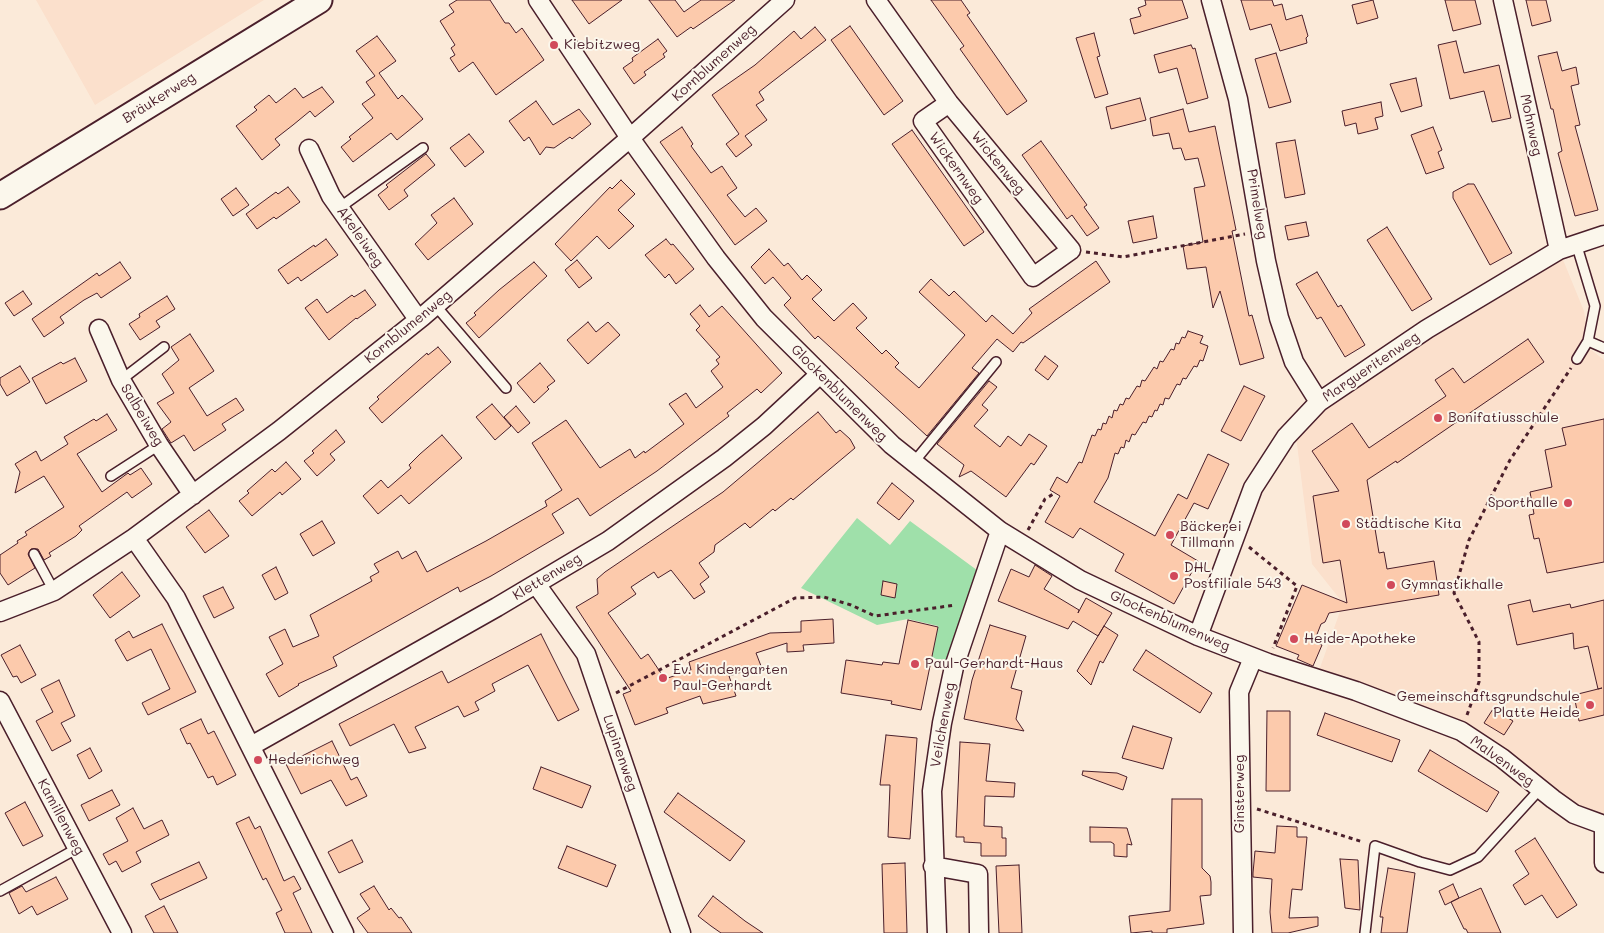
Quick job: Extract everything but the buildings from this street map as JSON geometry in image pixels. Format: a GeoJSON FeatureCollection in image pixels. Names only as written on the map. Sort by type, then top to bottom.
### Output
{"type":"FeatureCollection","features":[{"type":"Feature","properties":{"kind":"main road","name":"Bräukerweg"},"geometry":{"type":"LineString","coordinates":[[0,196],[319,0]]}},
{"type":"Feature","properties":{"kind":"street","name":"Glockenblumenweg"},"geometry":{"type":"LineString","coordinates":[[538,0],[630,138],[716,258],[764,318],[819,375],[892,445],[1000,531],[1024,536],[1080,580],[1198,636],[1260,660]]}},
{"type":"Feature","properties":{"kind":"street","name":"Kornblumenweg"},"geometry":{"type":"LineString","coordinates":[[0,612],[54,591],[134,538],[278,431],[435,305],[630,138],[785,0]]}},
{"type":"Feature","properties":{"kind":"street","name":"Wickenweg"},"geometry":{"type":"LineString","coordinates":[[876,0],[949,103],[1070,250]]}},
{"type":"Feature","properties":{"kind":"street","name":"Primelweg"},"geometry":{"type":"LineString","coordinates":[[1211,0],[1238,99],[1261,231],[1279,318],[1294,362],[1318,402]]}},
{"type":"Feature","properties":{"kind":"street","name":"Mohnweg"},"geometry":{"type":"LineString","coordinates":[[1503,0],[1558,250]]}},
{"type":"Feature","properties":{"kind":"street","name":"Wickernweg"},"geometry":{"type":"LineString","coordinates":[[949,103],[922,121],[1033,277],[1070,250]]}},
{"type":"Feature","properties":{"kind":"street","name":"Akeleiweg"},"geometry":{"type":"LineString","coordinates":[[309,149],[331,196],[418,319]]}},
{"type":"Feature","properties":{"kind":"street","name":"Margueritenweg"},"geometry":{"type":"LineString","coordinates":[[1198,636],[1253,488],[1272,456],[1318,402],[1427,329],[1558,250],[1604,235]]}},
{"type":"Feature","properties":{"kind":"street","name":"Salbeiweg"},"geometry":{"type":"LineString","coordinates":[[99,329],[121,380],[159,445],[193,495]]}},
{"type":"Feature","properties":{"kind":"street","name":"Klettenweg"},"geometry":{"type":"LineString","coordinates":[[251,746],[608,541],[678,492],[764,426],[819,375]]}},
{"type":"Feature","properties":{"kind":"street","name":"Veilchenweg"},"geometry":{"type":"LineString","coordinates":[[936,933],[932,791],[942,723],[954,667],[1000,531]]}},
{"type":"Feature","properties":{"kind":"street"},"geometry":{"type":"LineString","coordinates":[[134,538],[176,598],[344,933]]}},
{"type":"Feature","properties":{"kind":"street","name":"Lupinenweg"},"geometry":{"type":"LineString","coordinates":[[536,584],[586,654],[681,933]]}},
{"type":"Feature","properties":{"kind":"street","name":"Malvenweg"},"geometry":{"type":"LineString","coordinates":[[1260,660],[1356,691],[1461,732],[1502,758],[1574,814],[1604,825]]}},
{"type":"Feature","properties":{"kind":"street","name":"Ginsterweg"},"geometry":{"type":"LineString","coordinates":[[1243,933],[1239,692],[1260,660]]}},
{"type":"Feature","properties":{"kind":"street","name":"Kamillenweg"},"geometry":{"type":"LineString","coordinates":[[0,701],[122,933]]}},
{"type":"Feature","properties":{"kind":"street"},"geometry":{"type":"LineString","coordinates":[[1604,825],[1604,863]]}},
{"type":"Feature","properties":{"kind":"street"},"geometry":{"type":"LineString","coordinates":[[933,866],[978,874],[979,933]]}},
{"type":"Feature","properties":{"kind":"lane"},"geometry":{"type":"LineString","coordinates":[[339,208],[424,148]]}},
{"type":"Feature","properties":{"kind":"lane"},"geometry":{"type":"LineString","coordinates":[[1576,243],[1595,306],[1588,341],[1577,359]]}},
{"type":"Feature","properties":{"kind":"lane"},"geometry":{"type":"LineString","coordinates":[[435,305],[506,388]]}},
{"type":"Feature","properties":{"kind":"lane"},"geometry":{"type":"LineString","coordinates":[[1588,341],[1604,348]]}},
{"type":"Feature","properties":{"kind":"lane"},"geometry":{"type":"LineString","coordinates":[[121,380],[164,347]]}},
{"type":"Feature","properties":{"kind":"lane"},"geometry":{"type":"LineString","coordinates":[[914,462],[996,362]]}},
{"type":"Feature","properties":{"kind":"lane"},"geometry":{"type":"LineString","coordinates":[[111,476],[159,445]]}},
{"type":"Feature","properties":{"kind":"lane"},"geometry":{"type":"LineString","coordinates":[[34,554],[54,591]]}},
{"type":"Feature","properties":{"kind":"lane"},"geometry":{"type":"LineString","coordinates":[[1365,933],[1375,846],[1420,862],[1450,870],[1478,857],[1540,789]]}},
{"type":"Feature","properties":{"kind":"lane"},"geometry":{"type":"LineString","coordinates":[[0,891],[78,848]]}},
{"type":"Feature","properties":{"kind":"path"},"geometry":{"type":"LineString","coordinates":[[1070,250],[1123,257],[1261,231]]}},
{"type":"Feature","properties":{"kind":"path"},"geometry":{"type":"LineString","coordinates":[[1461,732],[1479,682],[1479,642],[1454,593],[1469,540],[1510,460],[1577,359]]}},
{"type":"Feature","properties":{"kind":"path"},"geometry":{"type":"LineString","coordinates":[[1024,536],[1045,499],[1054,493]]}},
{"type":"Feature","properties":{"kind":"path"},"geometry":{"type":"LineString","coordinates":[[1024,536],[1032,522]]}},
{"type":"Feature","properties":{"kind":"path"},"geometry":{"type":"LineString","coordinates":[[1235,535],[1297,586],[1260,660]]}},
{"type":"Feature","properties":{"kind":"path"},"geometry":{"type":"LineString","coordinates":[[602,700],[795,598],[824,597],[851,605],[875,616],[976,603]]}},
{"type":"Feature","properties":{"kind":"path"},"geometry":{"type":"LineString","coordinates":[[1240,803],[1375,846]]}},
{"type":"Feature","properties":{"kind":"shaded area"},"geometry":{"type":"Polygon","coordinates":[[[36,0],[264,0],[95,105],[36,0]]]}},
{"type":"Feature","properties":{"kind":"shaded area"},"geometry":{"type":"Polygon","coordinates":[[[1559,250],[1584,311],[1590,349],[1604,360],[1604,825],[1502,758],[1316,679],[1343,603],[1312,564],[1295,428],[1559,250]]]}},
{"type":"Feature","properties":{"kind":"green space"},"geometry":{"type":"Polygon","coordinates":[[[857,518],[890,545],[910,521],[985,576],[954,667],[932,657],[938,626],[908,619],[877,625],[801,588],[857,518]]]}},
{"type":"Feature","properties":{"kind":"place","name":"Kiebitzweg"},"geometry":{"type":"Point","coordinates":[554,45]}},
{"type":"Feature","properties":{"kind":"place","name":"Bonifatiusschule"},"geometry":{"type":"Point","coordinates":[1438,418]}},
{"type":"Feature","properties":{"kind":"place","name":"Sporthalle"},"geometry":{"type":"Point","coordinates":[1568,503]}},
{"type":"Feature","properties":{"kind":"place","name":"Städtische Kita"},"geometry":{"type":"Point","coordinates":[1346,524]}},
{"type":"Feature","properties":{"kind":"place","name":"Bäckerei Tillmann"},"geometry":{"type":"Point","coordinates":[1170,535]}},
{"type":"Feature","properties":{"kind":"place","name":"DHL Postfiliale 543"},"geometry":{"type":"Point","coordinates":[1174,576]}},
{"type":"Feature","properties":{"kind":"place","name":"Gymnastikhalle"},"geometry":{"type":"Point","coordinates":[1391,585]}},
{"type":"Feature","properties":{"kind":"place","name":"Heide-Apotheke"},"geometry":{"type":"Point","coordinates":[1294,639]}},
{"type":"Feature","properties":{"kind":"place","name":"Paul-Gerhardt-Haus"},"geometry":{"type":"Point","coordinates":[915,664]}},
{"type":"Feature","properties":{"kind":"place","name":"Ev. Kindergarten Paul-Gerhardt"},"geometry":{"type":"Point","coordinates":[663,678]}},
{"type":"Feature","properties":{"kind":"place","name":"Gemeinschaftsgrundschule Platte Heide"},"geometry":{"type":"Point","coordinates":[1590,705]}},
{"type":"Feature","properties":{"kind":"place","name":"Hederichweg"},"geometry":{"type":"Point","coordinates":[258,760]}}]}
